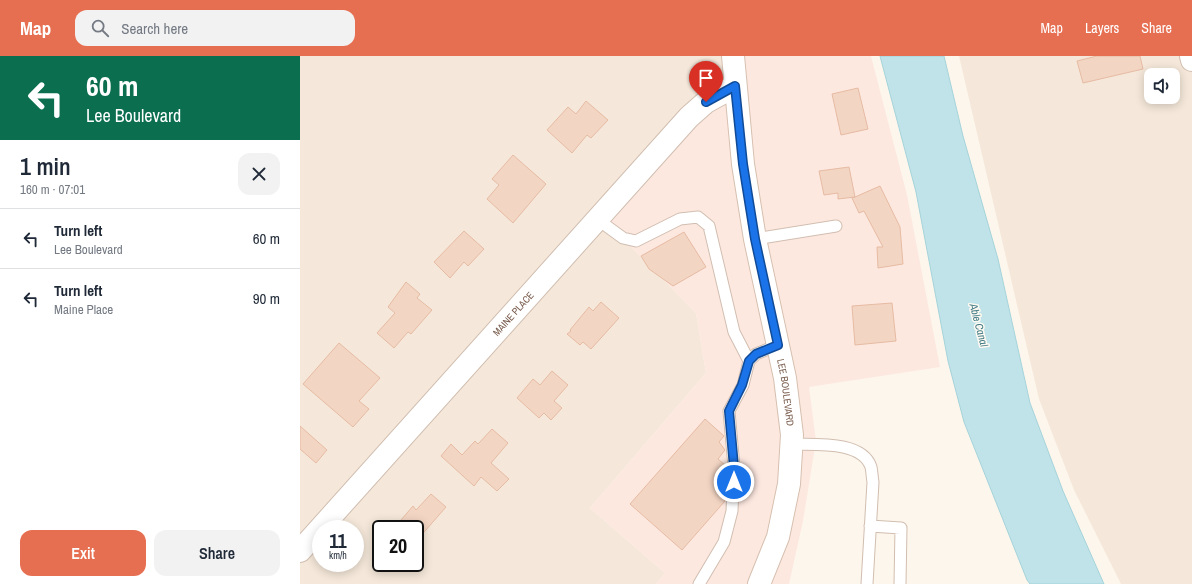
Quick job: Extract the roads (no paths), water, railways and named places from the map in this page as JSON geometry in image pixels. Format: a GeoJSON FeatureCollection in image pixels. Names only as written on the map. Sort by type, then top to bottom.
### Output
{"type":"FeatureCollection","features":[{"type":"Feature","properties":{"kind":"street","name":"LEE BOULEVARD"},"geometry":{"type":"LineString","coordinates":[[733,56],[743,164],[755,239],[790,409],[792,444],[789,484],[778,537],[759,584]]}},
{"type":"Feature","properties":{"kind":"street"},"geometry":{"type":"LineString","coordinates":[[1191,56],[1192,60]]}},
{"type":"Feature","properties":{"kind":"street","name":"MAINE PLACE"},"geometry":{"type":"LineString","coordinates":[[300,551],[689,117],[706,102],[735,86]]}},
{"type":"Feature","properties":{"kind":"lane"},"geometry":{"type":"LineString","coordinates":[[597,219],[623,238],[636,241],[680,219],[698,217],[709,226],[734,332],[749,361]]}},
{"type":"Feature","properties":{"kind":"lane"},"geometry":{"type":"LineString","coordinates":[[755,239],[836,226]]}},
{"type":"Feature","properties":{"kind":"lane"},"geometry":{"type":"LineString","coordinates":[[700,584],[724,542],[732,511],[734,467],[729,411],[742,385],[749,361],[756,354],[778,345]]}},
{"type":"Feature","properties":{"kind":"lane"},"geometry":{"type":"LineString","coordinates":[[792,444],[834,445],[854,449],[862,454],[870,465],[873,482],[867,584]]}},
{"type":"Feature","properties":{"kind":"lane"},"geometry":{"type":"LineString","coordinates":[[870,526],[901,528],[900,584]]}},
{"type":"Feature","properties":{"kind":"water","name":"Able Canal"},"geometry":{"type":"Polygon","coordinates":[[[880,56],[944,56],[963,136],[998,259],[1030,403],[1063,491],[1104,584],[1030,584],[1027,580],[964,422],[948,361],[916,192],[880,56]]]}}]}
